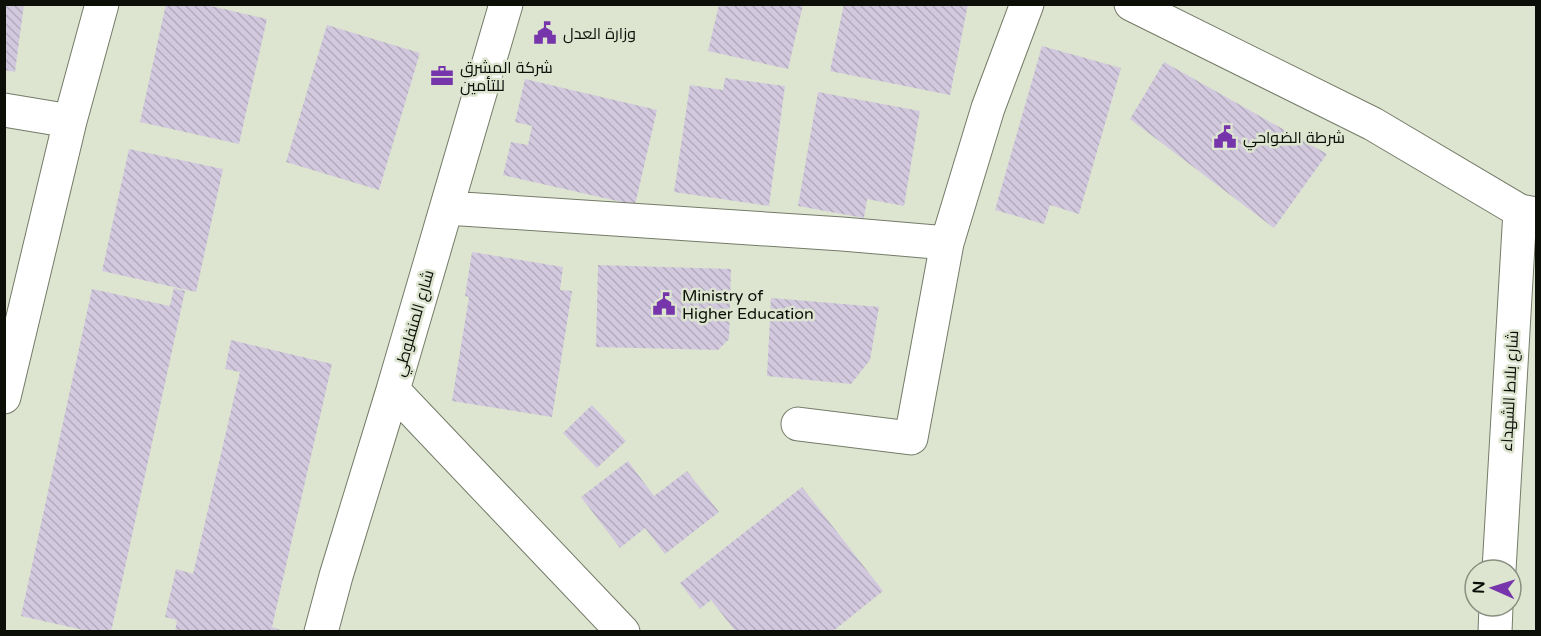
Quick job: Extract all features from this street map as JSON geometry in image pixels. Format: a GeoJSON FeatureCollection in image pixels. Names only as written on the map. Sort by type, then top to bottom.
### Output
{"type":"FeatureCollection","features":[{"type":"Feature","properties":{"kind":"street"},"geometry":{"type":"LineString","coordinates":[[4,397],[70,121],[102,4]]}},
{"type":"Feature","properties":{"kind":"street","name":"شارع المنفلوطي"},"geometry":{"type":"LineString","coordinates":[[506,4],[393,390],[623,632]]}},
{"type":"Feature","properties":{"kind":"street"},"geometry":{"type":"LineString","coordinates":[[798,424],[910,438],[947,243],[988,108],[1028,4]]}},
{"type":"Feature","properties":{"kind":"street"},"geometry":{"type":"LineString","coordinates":[[1131,4],[1373,124],[1528,213]]}},
{"type":"Feature","properties":{"kind":"street"},"geometry":{"type":"LineString","coordinates":[[4,110],[70,121]]}},
{"type":"Feature","properties":{"kind":"street"},"geometry":{"type":"LineString","coordinates":[[447,208],[830,233],[947,243]]}},
{"type":"Feature","properties":{"kind":"street","name":"شارع بلاط الشهداء"},"geometry":{"type":"LineString","coordinates":[[1499,558],[1528,213]]}},
{"type":"Feature","properties":{"kind":"street"},"geometry":{"type":"LineString","coordinates":[[321,632],[393,390]]}},
{"type":"Feature","properties":{"kind":"building"},"geometry":{"type":"Polygon","coordinates":[[[4,4],[24,4],[15,72],[4,70],[4,4]]]}},
{"type":"Feature","properties":{"kind":"building"},"geometry":{"type":"Polygon","coordinates":[[[166,4],[202,4],[267,19],[239,144],[140,122],[166,4]]]}},
{"type":"Feature","properties":{"kind":"building"},"geometry":{"type":"Polygon","coordinates":[[[844,4],[968,4],[950,95],[830,71],[844,4]]]}},
{"type":"Feature","properties":{"kind":"building"},"geometry":{"type":"Polygon","coordinates":[[[719,5],[803,5],[788,69],[708,51],[719,5]]]}},
{"type":"Feature","properties":{"kind":"building"},"geometry":{"type":"Polygon","coordinates":[[[327,25],[420,53],[379,190],[286,162],[327,25]]]}},
{"type":"Feature","properties":{"kind":"building"},"geometry":{"type":"Polygon","coordinates":[[[1042,46],[1121,68],[1079,214],[1050,205],[1044,224],[995,210],[1042,46]]]}},
{"type":"Feature","properties":{"kind":"building","name":"شرطة الضواحي"},"geometry":{"type":"Polygon","coordinates":[[[1164,62],[1327,154],[1274,228],[1130,119],[1164,62]]]}},
{"type":"Feature","properties":{"kind":"building"},"geometry":{"type":"Polygon","coordinates":[[[725,78],[785,86],[769,206],[674,192],[690,85],[723,90],[725,78]]]}},
{"type":"Feature","properties":{"kind":"building"},"geometry":{"type":"Polygon","coordinates":[[[525,79],[657,110],[635,205],[503,175],[511,142],[528,145],[532,126],[515,122],[525,79]]]}},
{"type":"Feature","properties":{"kind":"building"},"geometry":{"type":"Polygon","coordinates":[[[818,92],[920,111],[904,206],[867,199],[864,218],[798,206],[818,92]]]}},
{"type":"Feature","properties":{"kind":"building"},"geometry":{"type":"Polygon","coordinates":[[[129,149],[223,169],[196,292],[102,271],[129,149]]]}},
{"type":"Feature","properties":{"kind":"building"},"geometry":{"type":"Polygon","coordinates":[[[472,252],[563,267],[560,290],[572,291],[552,417],[452,401],[469,297],[465,296],[472,252]]]}},
{"type":"Feature","properties":{"kind":"building","name":"Ministry of Higher Education"},"geometry":{"type":"Polygon","coordinates":[[[598,265],[731,269],[729,339],[718,350],[596,347],[598,265]]]}},
{"type":"Feature","properties":{"kind":"building"},"geometry":{"type":"Polygon","coordinates":[[[174,288],[185,291],[111,632],[92,632],[21,616],[92,289],[170,306],[174,288]]]}},
{"type":"Feature","properties":{"kind":"building"},"geometry":{"type":"Polygon","coordinates":[[[771,298],[879,307],[870,360],[851,384],[767,376],[771,298]]]}},
{"type":"Feature","properties":{"kind":"building"},"geometry":{"type":"Polygon","coordinates":[[[231,340],[332,364],[272,627],[286,632],[175,632],[177,620],[165,617],[176,569],[193,574],[240,372],[225,369],[231,340]]]}},
{"type":"Feature","properties":{"kind":"building"},"geometry":{"type":"Polygon","coordinates":[[[592,405],[626,441],[597,468],[563,433],[592,405]]]}},
{"type":"Feature","properties":{"kind":"building"},"geometry":{"type":"Polygon","coordinates":[[[628,461],[654,496],[687,471],[719,512],[665,554],[645,528],[620,548],[581,497],[628,461]]]}},
{"type":"Feature","properties":{"kind":"building"},"geometry":{"type":"Polygon","coordinates":[[[802,487],[883,591],[832,632],[736,632],[711,600],[700,609],[680,583],[802,487]]]}},
{"type":"Feature","properties":{"kind":"place","name":"وزارة العدل"},"geometry":{"type":"Point","coordinates":[545,33]}},
{"type":"Feature","properties":{"kind":"place","name":"شركة المشرق للتأمين"},"geometry":{"type":"Point","coordinates":[442,76]}},
{"type":"Feature","properties":{"kind":"place","name":"شرطة الضواحي"},"geometry":{"type":"Point","coordinates":[1225,137]}},
{"type":"Feature","properties":{"kind":"place","name":"Ministry of Higher Education"},"geometry":{"type":"Point","coordinates":[664,304]}}]}
